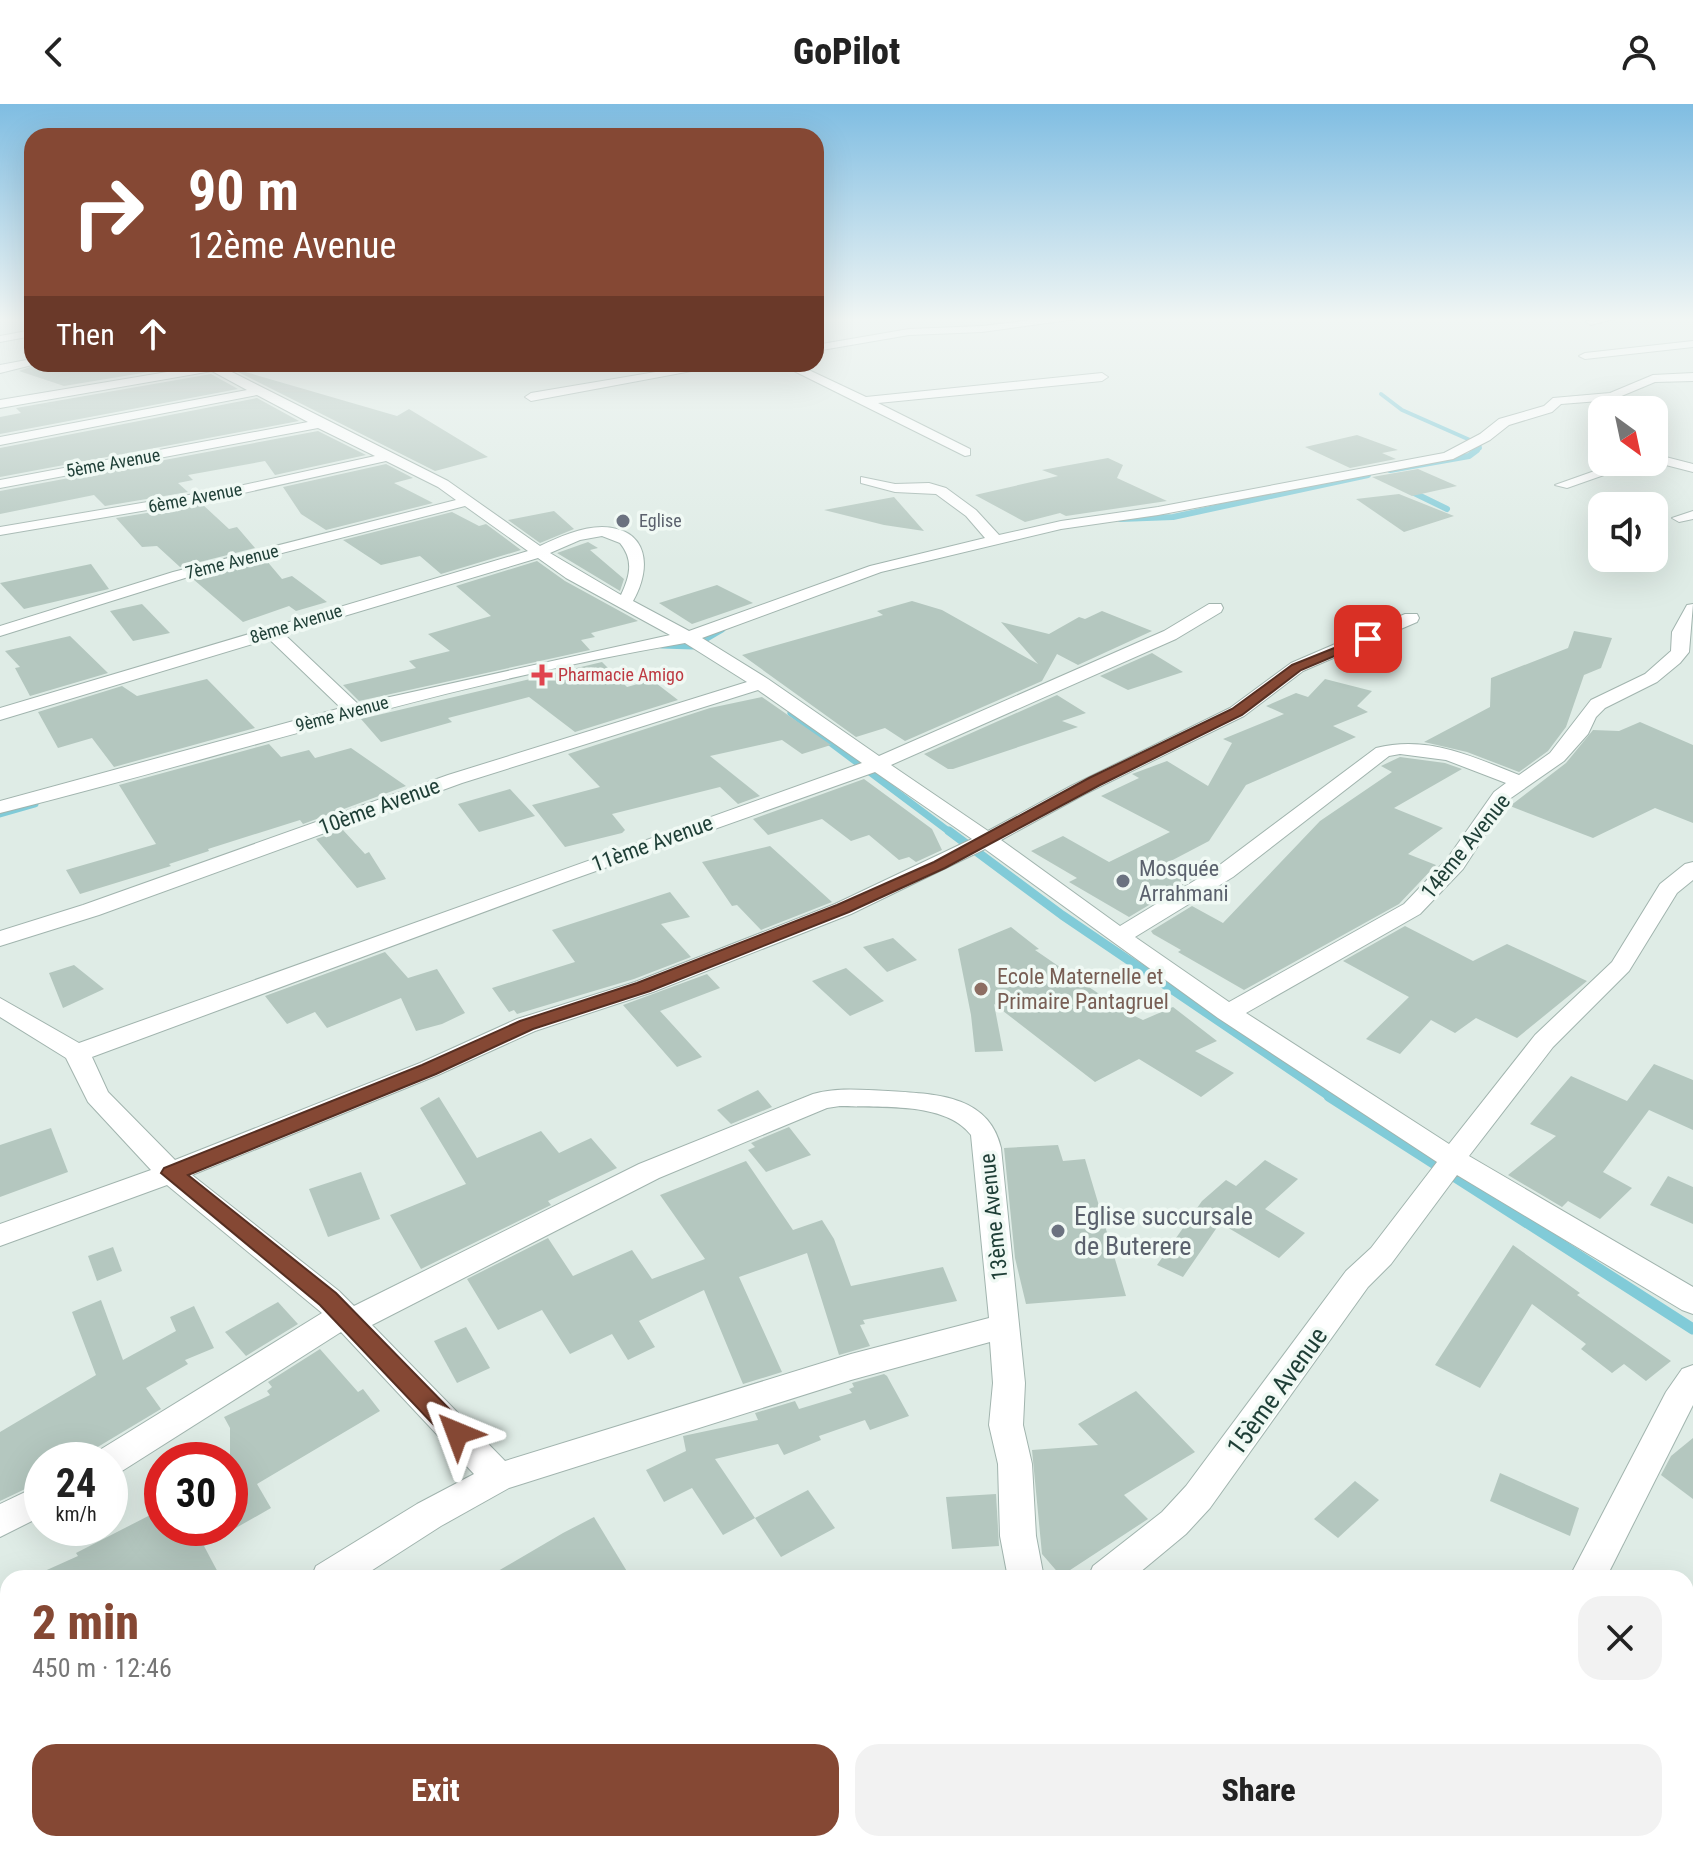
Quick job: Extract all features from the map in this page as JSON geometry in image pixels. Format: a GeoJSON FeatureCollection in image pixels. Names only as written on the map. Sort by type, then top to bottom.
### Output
{"type":"FeatureCollection","features":[{"type":"Feature","properties":{"kind":"street"},"geometry":{"type":"LineString","coordinates":[[0,404],[29,399]]}},
{"type":"Feature","properties":{"kind":"street"},"geometry":{"type":"LineString","coordinates":[[0,441],[222,399]]}},
{"type":"Feature","properties":{"kind":"street"},"geometry":{"type":"LineString","coordinates":[[269,399],[443,484],[538,553],[696,641],[978,844],[1029,873],[1122,935],[1445,1172],[1495,1186],[1693,1302]]}},
{"type":"Feature","properties":{"kind":"street"},"geometry":{"type":"LineString","coordinates":[[861,399],[965,452]]}},
{"type":"Feature","properties":{"kind":"street"},"geometry":{"type":"LineString","coordinates":[[866,401],[890,399]]}},
{"type":"Feature","properties":{"kind":"street","name":"9ème Avenue"},"geometry":{"type":"LineString","coordinates":[[0,807],[354,710],[628,647],[696,641],[876,569],[995,540],[1083,520],[1158,511],[1448,456],[1504,422],[1548,409],[1557,401],[1584,399]]}},
{"type":"Feature","properties":{"kind":"street","name":"5ème Avenue"},"geometry":{"type":"LineString","coordinates":[[0,484],[320,424]]}},
{"type":"Feature","properties":{"kind":"street","name":"6ème Avenue"},"geometry":{"type":"LineString","coordinates":[[0,531],[230,492],[388,457]]}},
{"type":"Feature","properties":{"kind":"street"},"geometry":{"type":"LineString","coordinates":[[1668,462],[1693,468]]}},
{"type":"Feature","properties":{"kind":"street"},"geometry":{"type":"LineString","coordinates":[[1562,485],[1590,476]]}},
{"type":"Feature","properties":{"kind":"street"},"geometry":{"type":"LineString","coordinates":[[866,480],[895,488],[929,487],[941,491],[971,513],[995,540]]}},
{"type":"Feature","properties":{"kind":"street","name":"7ème Avenue"},"geometry":{"type":"LineString","coordinates":[[0,631],[179,575],[467,501]]}},
{"type":"Feature","properties":{"kind":"street","name":"8ème Avenue"},"geometry":{"type":"LineString","coordinates":[[0,714],[538,553],[591,533],[607,532],[624,538],[630,542],[639,560],[636,583],[624,603]]}},
{"type":"Feature","properties":{"kind":"street","name":"11ème Avenue"},"geometry":{"type":"LineString","coordinates":[[77,1053],[543,881],[869,767],[1170,635],[1215,608]]}},
{"type":"Feature","properties":{"kind":"street","name":"14ème Avenue"},"geometry":{"type":"LineString","coordinates":[[1227,1013],[1412,909],[1455,864],[1501,796],[1557,757],[1581,730],[1587,715],[1598,704],[1651,678],[1674,659],[1680,652],[1680,632],[1693,609]]}},
{"type":"Feature","properties":{"kind":"street"},"geometry":{"type":"LineString","coordinates":[[0,1235],[171,1173],[429,1069],[526,1025],[644,987],[788,932],[978,844],[1237,712],[1297,667],[1411,618]]}},
{"type":"Feature","properties":{"kind":"street"},"geometry":{"type":"LineString","coordinates":[[271,631],[354,710]]}},
{"type":"Feature","properties":{"kind":"street","name":"10ème Avenue"},"geometry":{"type":"LineString","coordinates":[[0,939],[91,910],[455,779],[754,685]]}},
{"type":"Feature","properties":{"kind":"street"},"geometry":{"type":"LineString","coordinates":[[1122,935],[1225,872],[1383,752],[1417,746],[1520,782]]}},
{"type":"Feature","properties":{"kind":"street","name":"15ème Avenue"},"geometry":{"type":"LineString","coordinates":[[1116,1570],[1174,1523],[1198,1497],[1357,1279],[1381,1256],[1445,1172],[1467,1137],[1494,1108],[1544,1041],[1621,966],[1668,889],[1693,869]]}},
{"type":"Feature","properties":{"kind":"street"},"geometry":{"type":"LineString","coordinates":[[0,1006],[77,1053],[97,1096],[171,1173],[347,1318],[499,1477]]}},
{"type":"Feature","properties":{"kind":"street","name":"13ème Avenue"},"geometry":{"type":"LineString","coordinates":[[128,1450],[347,1318],[649,1171],[822,1100],[840,1097],[944,1103],[960,1109],[974,1120],[984,1133],[987,1148],[1009,1383],[1006,1425],[1015,1464],[1018,1536],[1024,1570]]}},
{"type":"Feature","properties":{"kind":"street"},"geometry":{"type":"LineString","coordinates":[[342,1570],[429,1515],[499,1477],[851,1367],[1005,1326]]}},
{"type":"Feature","properties":{"kind":"street"},"geometry":{"type":"LineString","coordinates":[[1591,1570],[1671,1414],[1693,1378]]}},
{"type":"Feature","properties":{"kind":"street"},"geometry":{"type":"LineString","coordinates":[[0,1522],[24,1509]]}},
{"type":"Feature","properties":{"kind":"building"},"geometry":{"type":"Polygon","coordinates":[[[70,399],[188,399],[0,434],[0,417],[21,413],[16,408],[70,399]]]}},
{"type":"Feature","properties":{"kind":"building"},"geometry":{"type":"Polygon","coordinates":[[[254,399],[299,421],[0,477],[0,448],[254,399]]]}},
{"type":"Feature","properties":{"kind":"building"},"geometry":{"type":"Polygon","coordinates":[[[291,399],[337,399],[397,416],[409,409],[488,457],[435,471],[291,399]]]}},
{"type":"Feature","properties":{"kind":"building"},"geometry":{"type":"Polygon","coordinates":[[[318,431],[366,455],[275,475],[265,461],[188,475],[193,480],[178,483],[188,492],[105,506],[94,495],[0,514],[0,491],[318,431]]]}},
{"type":"Feature","properties":{"kind":"building"},"geometry":{"type":"Polygon","coordinates":[[[1357,435],[1398,450],[1382,453],[1396,459],[1350,468],[1305,447],[1357,435]]]}},
{"type":"Feature","properties":{"kind":"building"},"geometry":{"type":"Polygon","coordinates":[[[1108,458],[1123,465],[1117,478],[1167,501],[1066,516],[1060,513],[1025,522],[975,495],[1058,476],[1042,470],[1108,458]]]}},
{"type":"Feature","properties":{"kind":"building"},"geometry":{"type":"Polygon","coordinates":[[[386,464],[413,478],[394,483],[433,503],[326,530],[301,514],[283,487],[386,464]]]}},
{"type":"Feature","properties":{"kind":"building"},"geometry":{"type":"Polygon","coordinates":[[[1418,469],[1457,486],[1412,496],[1372,477],[1418,469]]]}},
{"type":"Feature","properties":{"kind":"building"},"geometry":{"type":"Polygon","coordinates":[[[1399,494],[1454,516],[1404,532],[1356,499],[1399,494]]]}},
{"type":"Feature","properties":{"kind":"building"},"geometry":{"type":"Polygon","coordinates":[[[894,497],[924,531],[824,510],[894,497]]]}},
{"type":"Feature","properties":{"kind":"building"},"geometry":{"type":"Polygon","coordinates":[[[202,504],[229,529],[237,527],[255,548],[180,567],[157,546],[142,547],[116,518],[202,504]]]}},
{"type":"Feature","properties":{"kind":"building"},"geometry":{"type":"Polygon","coordinates":[[[554,511],[574,529],[540,543],[508,520],[554,511]]]}},
{"type":"Feature","properties":{"kind":"building"},"geometry":{"type":"Polygon","coordinates":[[[452,512],[479,526],[486,524],[521,550],[441,574],[420,556],[381,565],[343,540],[452,512]]]}},
{"type":"Feature","properties":{"kind":"building"},"geometry":{"type":"Polygon","coordinates":[[[588,542],[598,548],[590,550],[624,579],[620,591],[557,553],[588,542]]]}},
{"type":"Feature","properties":{"kind":"building"},"geometry":{"type":"Polygon","coordinates":[[[266,560],[282,579],[292,576],[327,602],[296,611],[289,606],[243,622],[193,579],[266,560]]]}},
{"type":"Feature","properties":{"kind":"building"},"geometry":{"type":"Polygon","coordinates":[[[537,561],[565,581],[638,621],[591,633],[595,637],[581,640],[590,650],[359,701],[343,685],[416,668],[409,661],[450,651],[428,634],[491,616],[456,586],[537,561]]]}},
{"type":"Feature","properties":{"kind":"building"},"geometry":{"type":"Polygon","coordinates":[[[91,564],[109,589],[24,609],[0,583],[91,564]]]}},
{"type":"Feature","properties":{"kind":"building"},"geometry":{"type":"Polygon","coordinates":[[[717,585],[753,603],[692,624],[659,603],[717,585]]]}},
{"type":"Feature","properties":{"kind":"building"},"geometry":{"type":"Polygon","coordinates":[[[912,601],[942,610],[1038,664],[1001,622],[1049,634],[1079,617],[1085,619],[1102,611],[1152,631],[1078,665],[1057,654],[1042,681],[905,741],[885,728],[856,737],[742,655],[883,615],[877,611],[912,601]]]}},
{"type":"Feature","properties":{"kind":"building"},"geometry":{"type":"Polygon","coordinates":[[[142,604],[170,633],[133,641],[110,611],[142,604]]]}},
{"type":"Feature","properties":{"kind":"building"},"geometry":{"type":"Polygon","coordinates":[[[1574,631],[1612,638],[1601,668],[1584,675],[1566,727],[1548,751],[1519,772],[1467,752],[1424,742],[1490,707],[1491,678],[1568,648],[1574,631]]]}},
{"type":"Feature","properties":{"kind":"building"},"geometry":{"type":"Polygon","coordinates":[[[70,636],[108,673],[30,696],[15,668],[20,667],[5,651],[70,636]]]}},
{"type":"Feature","properties":{"kind":"building"},"geometry":{"type":"Polygon","coordinates":[[[1152,653],[1183,672],[1128,690],[1100,676],[1152,653]]]}},
{"type":"Feature","properties":{"kind":"building"},"geometry":{"type":"Polygon","coordinates":[[[602,662],[627,687],[652,680],[678,700],[575,732],[529,697],[448,718],[452,722],[381,742],[361,719],[602,662]]]}},
{"type":"Feature","properties":{"kind":"building"},"geometry":{"type":"Polygon","coordinates":[[[207,679],[255,728],[114,767],[92,738],[58,748],[38,712],[122,686],[137,696],[207,679]]]}},
{"type":"Feature","properties":{"kind":"building"},"geometry":{"type":"Polygon","coordinates":[[[1325,679],[1372,691],[1357,706],[1368,712],[1333,726],[1356,737],[1246,785],[1209,841],[1167,863],[1194,878],[1129,917],[1069,882],[1077,878],[1031,851],[1063,836],[1109,862],[1170,832],[1101,796],[1139,778],[1132,774],[1167,761],[1208,786],[1232,743],[1223,739],[1284,714],[1266,706],[1296,693],[1308,697],[1325,679]]]}},
{"type":"Feature","properties":{"kind":"building"},"geometry":{"type":"Polygon","coordinates":[[[1057,695],[1086,713],[1062,721],[1078,727],[953,769],[924,754],[1057,695]]]}},
{"type":"Feature","properties":{"kind":"building"},"geometry":{"type":"Polygon","coordinates":[[[762,697],[831,745],[802,754],[782,740],[710,756],[760,796],[738,804],[720,787],[612,814],[625,830],[622,833],[565,847],[532,805],[600,787],[568,754],[710,708],[762,697]]]}},
{"type":"Feature","properties":{"kind":"building"},"geometry":{"type":"Polygon","coordinates":[[[1640,722],[1693,745],[1693,823],[1655,808],[1593,838],[1510,806],[1566,763],[1593,730],[1619,731],[1640,722]]]}},
{"type":"Feature","properties":{"kind":"building"},"geometry":{"type":"Polygon","coordinates":[[[269,744],[281,757],[309,750],[315,758],[351,748],[406,786],[303,824],[300,820],[208,849],[169,864],[171,866],[80,894],[66,870],[156,844],[119,785],[269,744]]]}},
{"type":"Feature","properties":{"kind":"building"},"geometry":{"type":"Polygon","coordinates":[[[1400,757],[1445,763],[1462,769],[1394,808],[1443,828],[1408,854],[1436,865],[1399,904],[1244,990],[1153,934],[1151,931],[1192,906],[1223,923],[1320,821],[1392,772],[1381,766],[1400,757]]]}},
{"type":"Feature","properties":{"kind":"building"},"geometry":{"type":"Polygon","coordinates":[[[864,779],[932,829],[942,850],[916,862],[909,857],[899,860],[869,835],[851,841],[822,819],[768,835],[753,819],[864,779]]]}},
{"type":"Feature","properties":{"kind":"building"},"geometry":{"type":"Polygon","coordinates":[[[510,789],[535,816],[479,832],[458,804],[510,789]]]}},
{"type":"Feature","properties":{"kind":"building"},"geometry":{"type":"Polygon","coordinates":[[[343,830],[365,854],[369,852],[386,879],[357,888],[316,839],[343,830]]]}},
{"type":"Feature","properties":{"kind":"building"},"geometry":{"type":"Polygon","coordinates":[[[770,846],[832,902],[761,930],[737,905],[732,906],[702,862],[770,846]]]}},
{"type":"Feature","properties":{"kind":"building"},"geometry":{"type":"Polygon","coordinates":[[[670,892],[690,917],[661,924],[691,957],[634,979],[517,1014],[514,1010],[509,1012],[492,988],[575,962],[552,930],[670,892]]]}},
{"type":"Feature","properties":{"kind":"building"},"geometry":{"type":"Polygon","coordinates":[[[1405,926],[1473,961],[1507,944],[1587,981],[1517,1038],[1476,1018],[1455,1033],[1431,1020],[1400,1054],[1366,1039],[1409,997],[1343,961],[1405,926]]]}},
{"type":"Feature","properties":{"kind":"building"},"geometry":{"type":"Polygon","coordinates":[[[1011,927],[1039,949],[1035,950],[1124,1011],[1143,1020],[1173,1007],[1217,1041],[1195,1051],[1234,1073],[1201,1097],[1139,1059],[1095,1082],[994,1004],[1003,1051],[975,1052],[958,949],[1011,927]]]}},
{"type":"Feature","properties":{"kind":"building"},"geometry":{"type":"Polygon","coordinates":[[[893,938],[917,960],[887,972],[863,947],[893,938]]]}},
{"type":"Feature","properties":{"kind":"building"},"geometry":{"type":"Polygon","coordinates":[[[385,952],[408,978],[437,969],[465,1013],[416,1031],[401,998],[327,1028],[315,1012],[287,1024],[265,996],[385,952]]]}},
{"type":"Feature","properties":{"kind":"building"},"geometry":{"type":"Polygon","coordinates":[[[74,965],[104,989],[63,1008],[49,973],[74,965]]]}},
{"type":"Feature","properties":{"kind":"building"},"geometry":{"type":"Polygon","coordinates":[[[846,968],[884,1001],[850,1016],[812,981],[846,968]]]}},
{"type":"Feature","properties":{"kind":"building"},"geometry":{"type":"Polygon","coordinates":[[[707,974],[720,988],[660,1011],[702,1057],[677,1067],[623,1005],[707,974]]]}},
{"type":"Feature","properties":{"kind":"building"},"geometry":{"type":"Polygon","coordinates":[[[1654,1064],[1693,1080],[1693,1130],[1649,1110],[1603,1172],[1632,1188],[1600,1219],[1568,1201],[1562,1207],[1508,1175],[1556,1136],[1530,1124],[1571,1076],[1627,1101],[1654,1064]]]}},
{"type":"Feature","properties":{"kind":"building"},"geometry":{"type":"Polygon","coordinates":[[[758,1090],[772,1107],[731,1124],[717,1110],[758,1090]]]}},
{"type":"Feature","properties":{"kind":"building"},"geometry":{"type":"Polygon","coordinates":[[[439,1097],[477,1158],[541,1131],[559,1153],[591,1138],[617,1168],[548,1201],[551,1205],[421,1269],[390,1215],[466,1184],[420,1108],[439,1097]]]}},
{"type":"Feature","properties":{"kind":"building"},"geometry":{"type":"Polygon","coordinates":[[[789,1127],[811,1155],[766,1172],[748,1150],[755,1147],[751,1143],[789,1127]]]}},
{"type":"Feature","properties":{"kind":"building"},"geometry":{"type":"Polygon","coordinates":[[[51,1128],[68,1172],[0,1197],[0,1145],[51,1128]]]}},
{"type":"Feature","properties":{"kind":"building","name":"Eglise succursale de Buterere"},"geometry":{"type":"Polygon","coordinates":[[[1058,1145],[1063,1161],[1085,1159],[1126,1296],[1026,1304],[1015,1258],[1004,1148],[1058,1145]]]}},
{"type":"Feature","properties":{"kind":"building"},"geometry":{"type":"Polygon","coordinates":[[[1265,1160],[1298,1179],[1265,1209],[1305,1233],[1279,1258],[1220,1223],[1183,1277],[1157,1265],[1202,1201],[1226,1180],[1236,1186],[1265,1160]]]}},
{"type":"Feature","properties":{"kind":"building"},"geometry":{"type":"Polygon","coordinates":[[[746,1161],[793,1230],[822,1220],[834,1239],[851,1286],[943,1267],[957,1301],[863,1320],[865,1324],[860,1325],[870,1346],[839,1355],[807,1253],[739,1277],[782,1372],[743,1384],[704,1290],[639,1321],[655,1347],[628,1360],[612,1334],[570,1354],[542,1310],[498,1330],[467,1279],[548,1238],[573,1276],[632,1250],[652,1279],[705,1259],[660,1195],[746,1161]]]}},
{"type":"Feature","properties":{"kind":"building"},"geometry":{"type":"Polygon","coordinates":[[[361,1172],[380,1219],[328,1237],[309,1189],[361,1172]]]}},
{"type":"Feature","properties":{"kind":"building"},"geometry":{"type":"Polygon","coordinates":[[[1668,1176],[1693,1187],[1693,1224],[1650,1205],[1668,1176]]]}},
{"type":"Feature","properties":{"kind":"building"},"geometry":{"type":"Polygon","coordinates":[[[1513,1245],[1580,1293],[1577,1295],[1671,1361],[1646,1381],[1624,1364],[1612,1373],[1581,1349],[1586,1344],[1532,1304],[1480,1388],[1435,1365],[1513,1245]]]}},
{"type":"Feature","properties":{"kind":"building"},"geometry":{"type":"Polygon","coordinates":[[[113,1247],[122,1271],[97,1281],[88,1256],[113,1247]]]}},
{"type":"Feature","properties":{"kind":"building"},"geometry":{"type":"Polygon","coordinates":[[[101,1300],[123,1360],[176,1331],[170,1317],[194,1306],[214,1348],[185,1360],[188,1364],[146,1388],[161,1409],[106,1442],[24,1442],[24,1490],[0,1501],[0,1432],[96,1375],[72,1312],[101,1300]]]}},
{"type":"Feature","properties":{"kind":"building"},"geometry":{"type":"Polygon","coordinates":[[[278,1302],[298,1324],[246,1356],[225,1332],[278,1302]]]}},
{"type":"Feature","properties":{"kind":"building"},"geometry":{"type":"Polygon","coordinates":[[[466,1327],[490,1368],[457,1383],[434,1341],[466,1327]]]}},
{"type":"Feature","properties":{"kind":"building"},"geometry":{"type":"Polygon","coordinates":[[[320,1349],[358,1392],[363,1389],[380,1411],[257,1484],[271,1508],[248,1521],[248,1442],[230,1442],[230,1428],[224,1417],[270,1395],[267,1391],[272,1387],[268,1382],[320,1349]]]}},
{"type":"Feature","properties":{"kind":"building"},"geometry":{"type":"Polygon","coordinates":[[[884,1374],[909,1416],[870,1430],[865,1420],[819,1436],[821,1440],[784,1455],[778,1444],[715,1459],[755,1518],[723,1535],[692,1488],[664,1502],[646,1470],[686,1451],[683,1436],[758,1420],[755,1413],[795,1401],[799,1409],[852,1393],[849,1389],[854,1387],[852,1383],[884,1374]]]}},
{"type":"Feature","properties":{"kind":"building"},"geometry":{"type":"Polygon","coordinates":[[[1136,1391],[1195,1452],[1124,1495],[1148,1519],[1070,1570],[1056,1570],[1042,1554],[1032,1450],[1098,1445],[1078,1424],[1136,1391]]]}},
{"type":"Feature","properties":{"kind":"building"},"geometry":{"type":"Polygon","coordinates":[[[1693,1438],[1693,1499],[1661,1475],[1671,1456],[1693,1438]]]}},
{"type":"Feature","properties":{"kind":"building"},"geometry":{"type":"Polygon","coordinates":[[[1500,1473],[1579,1508],[1570,1536],[1490,1501],[1500,1473]]]}},
{"type":"Feature","properties":{"kind":"building"},"geometry":{"type":"Polygon","coordinates":[[[1355,1481],[1379,1500],[1338,1538],[1314,1519],[1355,1481]]]}},
{"type":"Feature","properties":{"kind":"building"},"geometry":{"type":"Polygon","coordinates":[[[808,1490],[835,1528],[781,1557],[755,1518],[808,1490]]]}},
{"type":"Feature","properties":{"kind":"building"},"geometry":{"type":"Polygon","coordinates":[[[996,1494],[999,1546],[952,1549],[946,1497],[996,1494]]]}},
{"type":"Feature","properties":{"kind":"building"},"geometry":{"type":"Polygon","coordinates":[[[594,1517],[626,1570],[500,1570],[594,1517]]]}},
{"type":"Feature","properties":{"kind":"building"},"geometry":{"type":"Polygon","coordinates":[[[144,1518],[144,1546],[204,1546],[217,1570],[47,1570],[78,1556],[76,1553],[90,1546],[128,1546],[128,1526],[144,1518]]]}},
{"type":"Feature","properties":{"kind":"waterway"},"geometry":{"type":"LineString","coordinates":[[1387,399],[1402,410],[1479,444],[1477,450]]}},
{"type":"Feature","properties":{"kind":"waterway"},"geometry":{"type":"LineString","coordinates":[[1390,470],[1469,456],[1477,450]]}},
{"type":"Feature","properties":{"kind":"waterway"},"geometry":{"type":"LineString","coordinates":[[1120,519],[1173,517],[1368,475]]}},
{"type":"Feature","properties":{"kind":"waterway"},"geometry":{"type":"LineString","coordinates":[[1408,490],[1447,509]]}},
{"type":"Feature","properties":{"kind":"waterway"},"geometry":{"type":"LineString","coordinates":[[662,645],[693,646],[722,629]]}},
{"type":"Feature","properties":{"kind":"waterway"},"geometry":{"type":"LineString","coordinates":[[791,713],[951,833]]}},
{"type":"Feature","properties":{"kind":"waterway"},"geometry":{"type":"LineString","coordinates":[[0,814],[35,804]]}},
{"type":"Feature","properties":{"kind":"waterway"},"geometry":{"type":"LineString","coordinates":[[949,831],[1062,915],[1330,1097]]}},
{"type":"Feature","properties":{"kind":"waterway"},"geometry":{"type":"LineString","coordinates":[[1330,1097],[1693,1329]]}},
{"type":"Feature","properties":{"kind":"place","name":"Eglise"},"geometry":{"type":"Point","coordinates":[623,521]}},
{"type":"Feature","properties":{"kind":"place","name":"Pharmacie Amigo"},"geometry":{"type":"Point","coordinates":[542,675]}},
{"type":"Feature","properties":{"kind":"place","name":"Mosquée Arrahmani"},"geometry":{"type":"Point","coordinates":[1123,881]}},
{"type":"Feature","properties":{"kind":"place","name":"Ecole Maternelle et Primaire Pantagruel"},"geometry":{"type":"Point","coordinates":[981,989]}},
{"type":"Feature","properties":{"kind":"place","name":"Eglise succursale de Buterere"},"geometry":{"type":"Point","coordinates":[1058,1231]}},
{"type":"Feature","properties":{"kind":"route"},"geometry":{"type":"LineString","coordinates":[[457,1433],[328,1299],[171,1173],[429,1069],[526,1025],[644,987],[843,909],[940,865],[1094,782],[1237,712],[1297,667],[1368,639]]}}]}
